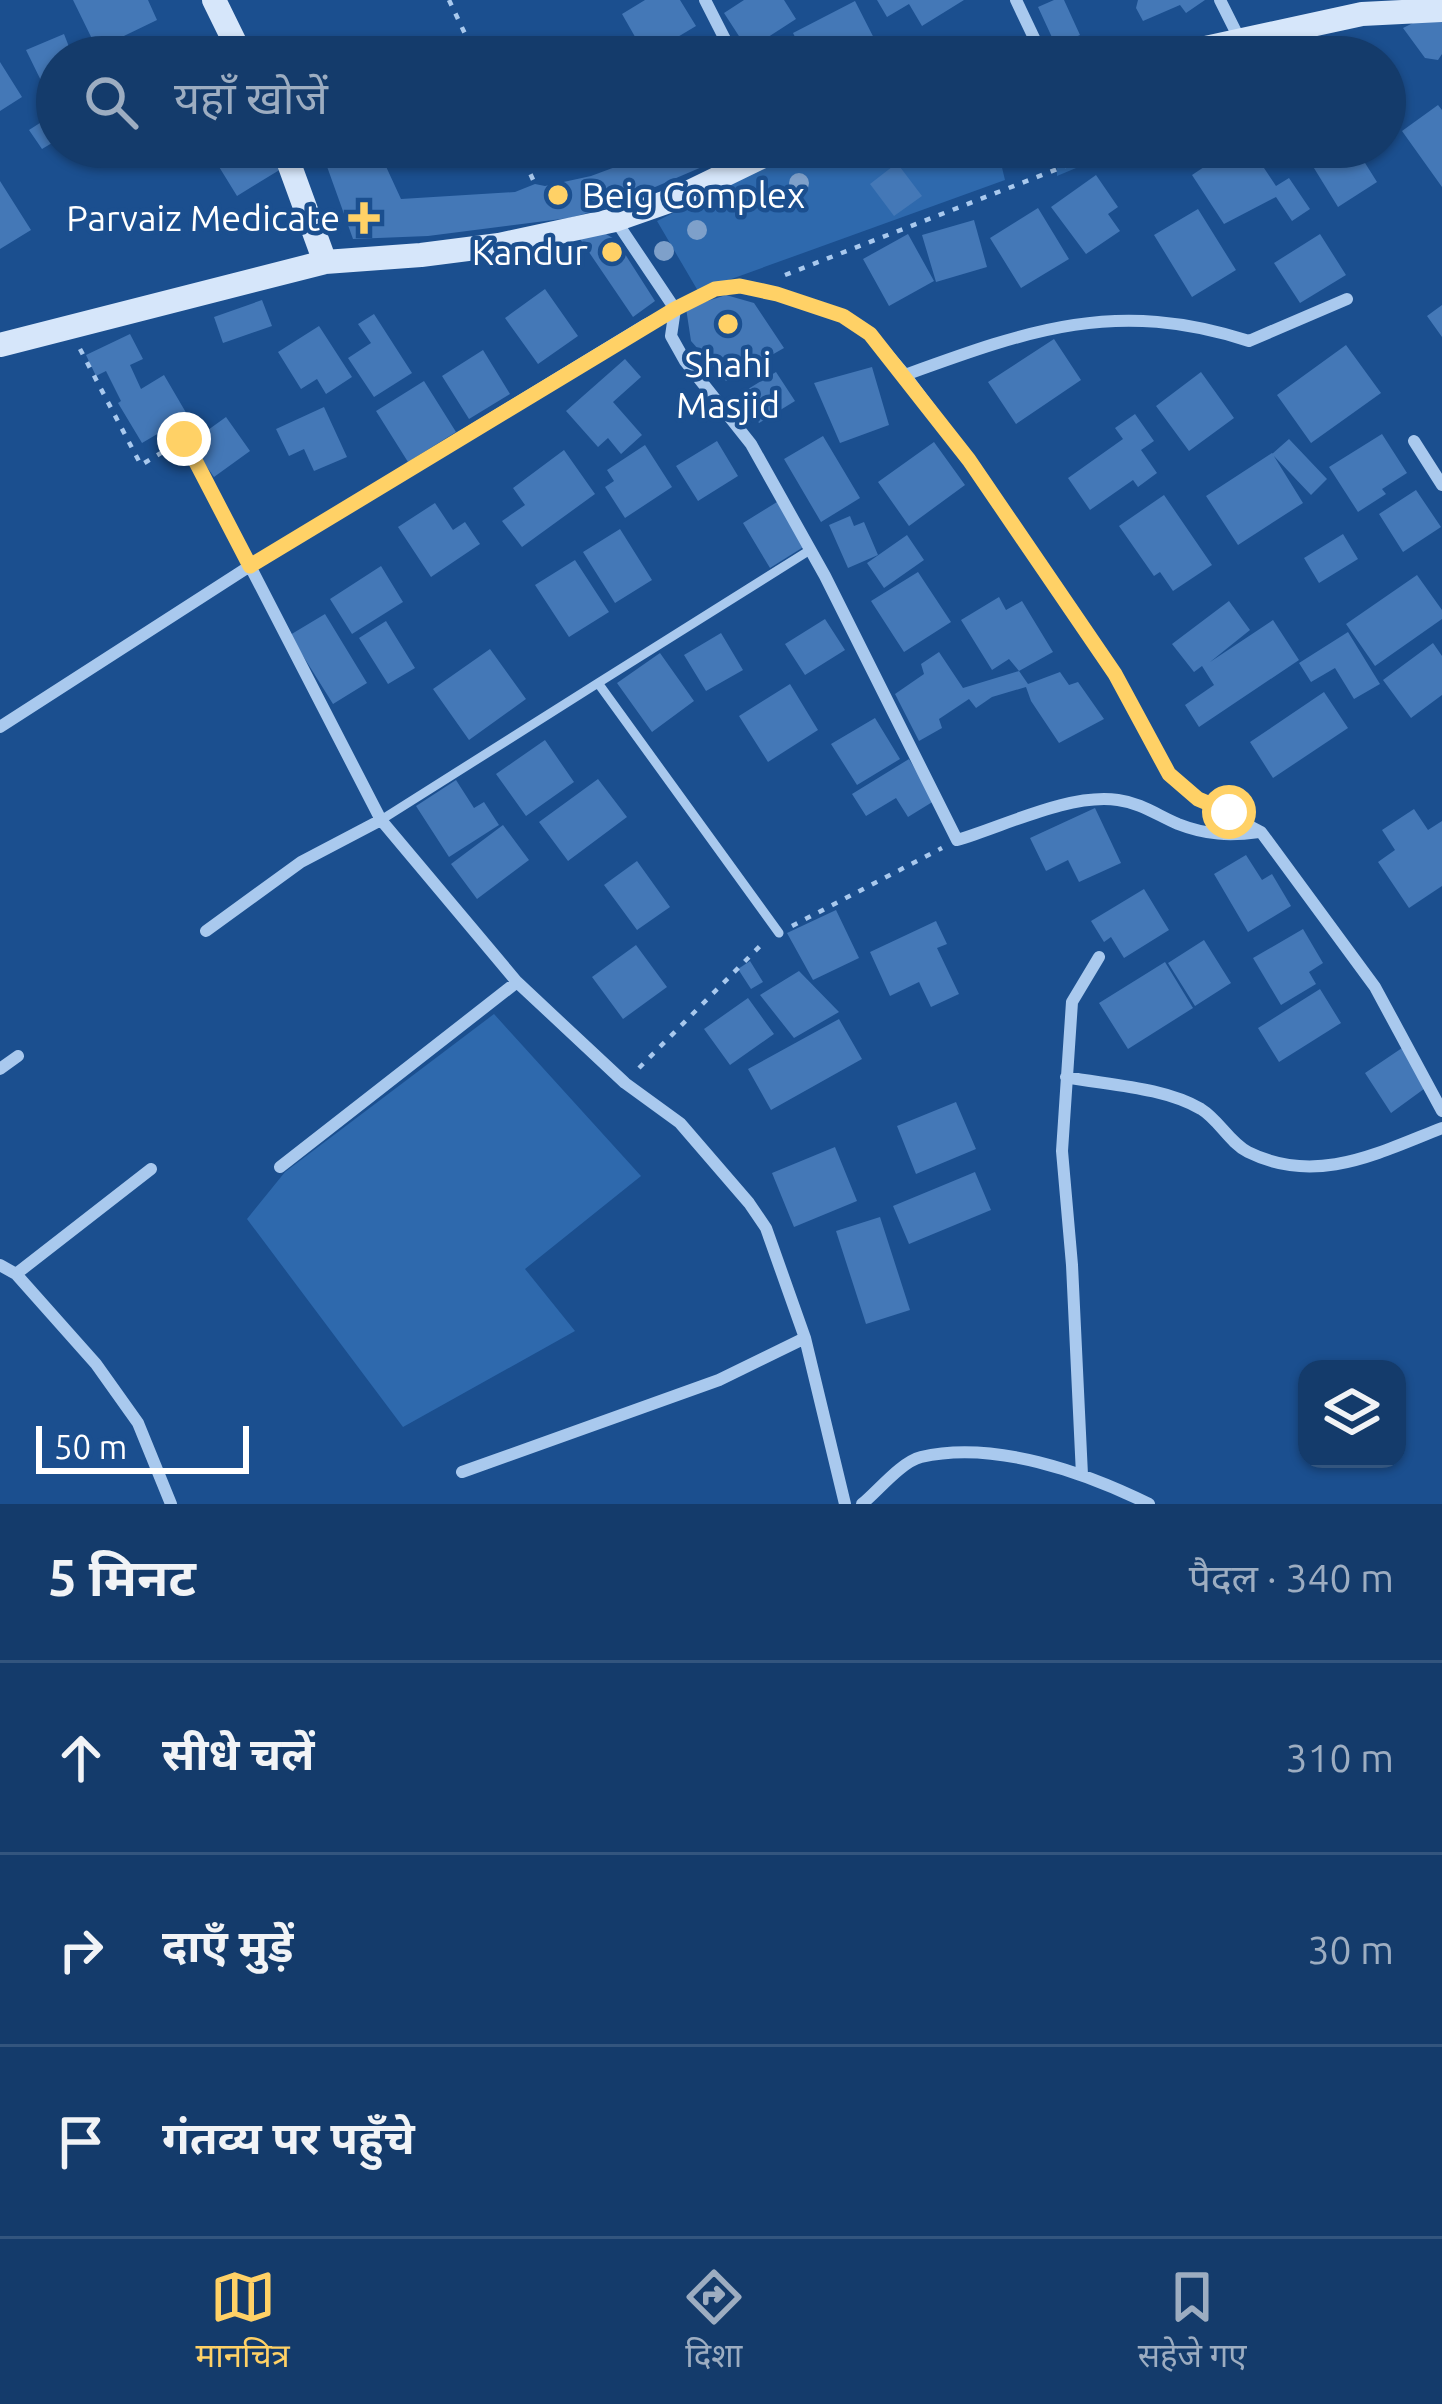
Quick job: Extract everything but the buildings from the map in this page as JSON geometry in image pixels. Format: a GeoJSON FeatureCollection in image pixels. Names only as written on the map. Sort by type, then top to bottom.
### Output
{"type":"FeatureCollection","features":[{"type":"Feature","properties":{"kind":"street"},"geometry":{"type":"LineString","coordinates":[[214,0],[232,36]]}},
{"type":"Feature","properties":{"kind":"street"},"geometry":{"type":"LineString","coordinates":[[705,0],[723,36]]}},
{"type":"Feature","properties":{"kind":"street"},"geometry":{"type":"LineString","coordinates":[[1016,0],[1033,36]]}},
{"type":"Feature","properties":{"kind":"street"},"geometry":{"type":"LineString","coordinates":[[1220,0],[1238,36]]}},
{"type":"Feature","properties":{"kind":"street"},"geometry":{"type":"LineString","coordinates":[[1270,36],[1362,14],[1442,10]]}},
{"type":"Feature","properties":{"kind":"street"},"geometry":{"type":"LineString","coordinates":[[291,168],[325,262]]}},
{"type":"Feature","properties":{"kind":"street"},"geometry":{"type":"LineString","coordinates":[[0,345],[325,262],[499,245],[615,220],[675,199],[738,168]]}},
{"type":"Feature","properties":{"kind":"street"},"geometry":{"type":"LineString","coordinates":[[615,220],[675,309],[671,336],[678,349],[751,444],[810,550],[958,840],[1076,801],[1113,799],[1138,804],[1210,834],[1261,832]]}},
{"type":"Feature","properties":{"kind":"street"},"geometry":{"type":"LineString","coordinates":[[0,727],[250,566],[675,309],[715,289],[752,288],[843,316],[870,334],[969,460],[1115,674],[1169,774],[1198,799],[1261,832],[1376,987],[1442,1111]]}},
{"type":"Feature","properties":{"kind":"street"},"geometry":{"type":"LineString","coordinates":[[904,375],[1068,322],[1148,321],[1215,330],[1249,341],[1347,299]]}},
{"type":"Feature","properties":{"kind":"street"},"geometry":{"type":"LineString","coordinates":[[1414,441],[1442,485]]}},
{"type":"Feature","properties":{"kind":"street"},"geometry":{"type":"LineString","coordinates":[[250,566],[381,820],[517,982],[625,1083],[680,1124],[749,1203],[782,1265],[805,1338],[845,1504]]}},
{"type":"Feature","properties":{"kind":"street"},"geometry":{"type":"LineString","coordinates":[[206,931],[301,862],[381,820]]}},
{"type":"Feature","properties":{"kind":"street"},"geometry":{"type":"LineString","coordinates":[[1082,1475],[1062,1151],[1072,1002],[1099,958]]}},
{"type":"Feature","properties":{"kind":"street"},"geometry":{"type":"LineString","coordinates":[[280,1167],[517,982]]}},
{"type":"Feature","properties":{"kind":"street"},"geometry":{"type":"LineString","coordinates":[[0,1069],[18,1056]]}},
{"type":"Feature","properties":{"kind":"street"},"geometry":{"type":"LineString","coordinates":[[1066,1077],[1162,1095],[1202,1109],[1244,1150],[1290,1166],[1349,1165],[1442,1128]]}},
{"type":"Feature","properties":{"kind":"street"},"geometry":{"type":"LineString","coordinates":[[16,1274],[152,1169]]}},
{"type":"Feature","properties":{"kind":"street"},"geometry":{"type":"LineString","coordinates":[[0,1264],[16,1274],[96,1364],[138,1423],[171,1504]]}},
{"type":"Feature","properties":{"kind":"street"},"geometry":{"type":"LineString","coordinates":[[462,1472],[719,1380],[805,1338]]}},
{"type":"Feature","properties":{"kind":"street"},"geometry":{"type":"LineString","coordinates":[[862,1504],[916,1458],[1004,1457],[1082,1475],[1149,1504]]}},
{"type":"Feature","properties":{"kind":"lane"},"geometry":{"type":"LineString","coordinates":[[381,820],[810,550]]}},
{"type":"Feature","properties":{"kind":"lane"},"geometry":{"type":"LineString","coordinates":[[598,683],[779,933]]}},
{"type":"Feature","properties":{"kind":"path"},"geometry":{"type":"LineString","coordinates":[[449,0],[466,36]]}},
{"type":"Feature","properties":{"kind":"path"},"geometry":{"type":"LineString","coordinates":[[528,168],[535,184]]}},
{"type":"Feature","properties":{"kind":"path"},"geometry":{"type":"LineString","coordinates":[[752,288],[1060,168]]}},
{"type":"Feature","properties":{"kind":"path"},"geometry":{"type":"LineString","coordinates":[[70,329],[141,465],[184,439],[250,566]]}},
{"type":"Feature","properties":{"kind":"shaded area"},"geometry":{"type":"Polygon","coordinates":[[[763,168],[1002,168],[1005,180],[698,291],[657,221],[763,168]]]}},
{"type":"Feature","properties":{"kind":"shaded area"},"geometry":{"type":"Polygon","coordinates":[[[494,1014],[641,1176],[525,1269],[575,1331],[403,1427],[247,1219],[285,1172],[494,1014]]]}},
{"type":"Feature","properties":{"kind":"place","name":"Beig Complex"},"geometry":{"type":"Point","coordinates":[558,195]}},
{"type":"Feature","properties":{"kind":"place","name":"Parvaiz Medicate"},"geometry":{"type":"Point","coordinates":[364,218]}},
{"type":"Feature","properties":{"kind":"place","name":"Kandur"},"geometry":{"type":"Point","coordinates":[612,252]}},
{"type":"Feature","properties":{"kind":"place","name":"Shahi Masjid"},"geometry":{"type":"Point","coordinates":[728,324]}},
{"type":"Feature","properties":{"kind":"route"},"geometry":{"type":"LineString","coordinates":[[184,439],[250,566],[645,325],[715,289],[752,288],[843,316],[870,334],[969,460],[1115,674],[1169,774],[1198,799],[1229,812]]}}]}
